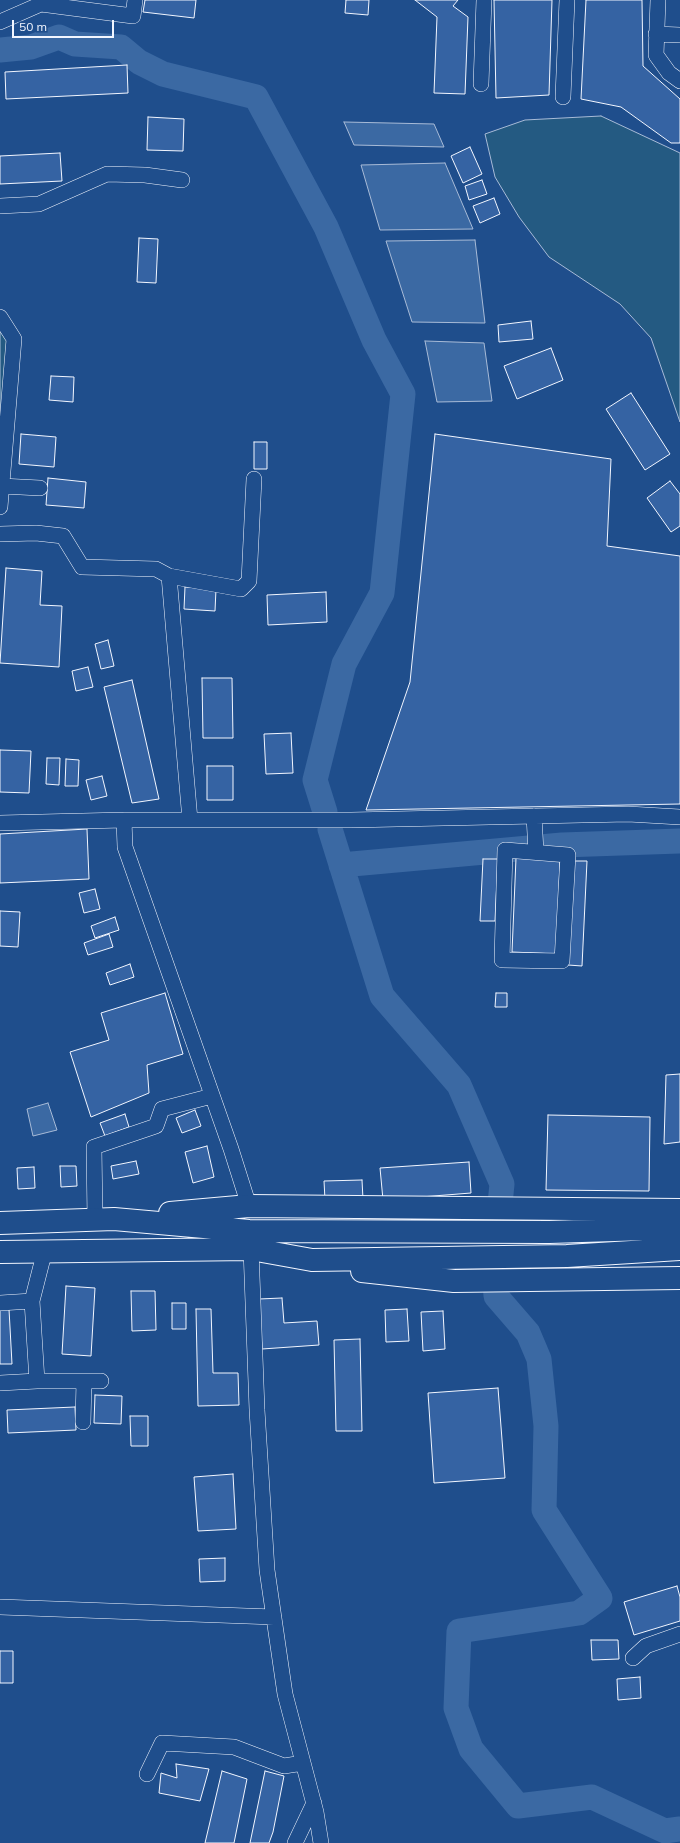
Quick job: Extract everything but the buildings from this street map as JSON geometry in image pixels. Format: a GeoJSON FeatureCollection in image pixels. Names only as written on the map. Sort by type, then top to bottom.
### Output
{"type":"FeatureCollection","features":[{"type":"Feature","properties":{"kind":"highway"},"geometry":{"type":"LineString","coordinates":[[104,1219],[249,1206],[680,1210]]}},
{"type":"Feature","properties":{"kind":"highway"},"geometry":{"type":"LineString","coordinates":[[0,1223],[104,1219],[680,1215]]}},
{"type":"Feature","properties":{"kind":"highway"},"geometry":{"type":"LineString","coordinates":[[104,1219],[249,1231],[549,1232],[680,1228]]}},
{"type":"Feature","properties":{"kind":"highway"},"geometry":{"type":"LineString","coordinates":[[0,1252],[45,1250],[251,1249],[318,1260],[452,1270],[680,1259]]}},
{"type":"Feature","properties":{"kind":"highway"},"geometry":{"type":"LineString","coordinates":[[318,1260],[567,1256],[680,1249]]}},
{"type":"Feature","properties":{"kind":"highway"},"geometry":{"type":"LineString","coordinates":[[318,1260],[334,1268],[454,1281],[680,1278]]}},
{"type":"Feature","properties":{"kind":"street"},"geometry":{"type":"LineString","coordinates":[[0,22],[41,4],[133,16],[135,0]]}},
{"type":"Feature","properties":{"kind":"street"},"geometry":{"type":"LineString","coordinates":[[481,84],[484,0]]}},
{"type":"Feature","properties":{"kind":"street"},"geometry":{"type":"LineString","coordinates":[[563,97],[567,0]]}},
{"type":"Feature","properties":{"kind":"street"},"geometry":{"type":"LineString","coordinates":[[658,0],[656,55],[669,73],[680,81]]}},
{"type":"Feature","properties":{"kind":"street"},"geometry":{"type":"LineString","coordinates":[[656,34],[680,36]]}},
{"type":"Feature","properties":{"kind":"street"},"geometry":{"type":"LineString","coordinates":[[0,206],[39,204],[107,174],[145,175],[182,180]]}},
{"type":"Feature","properties":{"kind":"street"},"geometry":{"type":"LineString","coordinates":[[0,317],[14,339],[0,507]]}},
{"type":"Feature","properties":{"kind":"street"},"geometry":{"type":"LineString","coordinates":[[0,534],[36,533],[63,536],[82,567],[156,569],[169,576],[241,588],[250,581],[254,479]]}},
{"type":"Feature","properties":{"kind":"street"},"geometry":{"type":"LineString","coordinates":[[1,486],[40,488]]}},
{"type":"Feature","properties":{"kind":"street"},"geometry":{"type":"LineString","coordinates":[[169,576],[190,820]]}},
{"type":"Feature","properties":{"kind":"street"},"geometry":{"type":"LineString","coordinates":[[0,823],[124,820],[351,820],[628,814],[680,817]]}},
{"type":"Feature","properties":{"kind":"street"},"geometry":{"type":"LineString","coordinates":[[534,816],[536,845]]}},
{"type":"Feature","properties":{"kind":"street"},"geometry":{"type":"LineString","coordinates":[[124,820],[124,847],[212,1096],[249,1206]]}},
{"type":"Feature","properties":{"kind":"street"},"geometry":{"type":"LineString","coordinates":[[536,845],[568,855],[562,961],[502,960],[505,850],[536,845]]}},
{"type":"Feature","properties":{"kind":"street"},"geometry":{"type":"LineString","coordinates":[[104,1219],[94,1147],[156,1126],[162,1109],[212,1096]]}},
{"type":"Feature","properties":{"kind":"street"},"geometry":{"type":"LineString","coordinates":[[251,1249],[256,1410],[267,1570],[285,1694],[314,1803],[321,1843]]}},
{"type":"Feature","properties":{"kind":"street"},"geometry":{"type":"LineString","coordinates":[[37,1381],[32,1302],[45,1250]]}},
{"type":"Feature","properties":{"kind":"street"},"geometry":{"type":"LineString","coordinates":[[0,1303],[32,1302]]}},
{"type":"Feature","properties":{"kind":"street"},"geometry":{"type":"LineString","coordinates":[[0,1383],[37,1381],[101,1381]]}},
{"type":"Feature","properties":{"kind":"street"},"geometry":{"type":"LineString","coordinates":[[83,1422],[84,1381]]}},
{"type":"Feature","properties":{"kind":"street"},"geometry":{"type":"LineString","coordinates":[[0,1607],[274,1617]]}},
{"type":"Feature","properties":{"kind":"street"},"geometry":{"type":"LineString","coordinates":[[633,1658],[646,1646],[680,1634]]}},
{"type":"Feature","properties":{"kind":"street"},"geometry":{"type":"LineString","coordinates":[[147,1774],[162,1743],[234,1747],[284,1766],[303,1763]]}},
{"type":"Feature","properties":{"kind":"street"},"geometry":{"type":"LineString","coordinates":[[295,1843],[314,1803]]}},
{"type":"Feature","properties":{"kind":"shaded area"},"geometry":{"type":"Polygon","coordinates":[[[601,116],[680,153],[680,422],[651,338],[620,304],[549,257],[519,217],[495,177],[485,134],[525,120],[601,116]]]}},
{"type":"Feature","properties":{"kind":"shaded area"},"geometry":{"type":"Polygon","coordinates":[[[344,122],[434,124],[444,147],[354,145],[344,122]]]}},
{"type":"Feature","properties":{"kind":"shaded area"},"geometry":{"type":"Polygon","coordinates":[[[445,163],[473,229],[380,230],[361,165],[445,163]]]}},
{"type":"Feature","properties":{"kind":"shaded area"},"geometry":{"type":"Polygon","coordinates":[[[475,240],[485,323],[412,322],[386,241],[475,240]]]}},
{"type":"Feature","properties":{"kind":"shaded area"},"geometry":{"type":"Polygon","coordinates":[[[0,317],[14,339],[0,507],[0,317]]]}},
{"type":"Feature","properties":{"kind":"shaded area"},"geometry":{"type":"Polygon","coordinates":[[[425,341],[484,343],[492,401],[437,402],[425,341]]]}},
{"type":"Feature","properties":{"kind":"shaded area"},"geometry":{"type":"Polygon","coordinates":[[[48,1103],[57,1130],[33,1136],[27,1109],[48,1103]]]}},
{"type":"Feature","properties":{"kind":"waterway"},"geometry":{"type":"LineString","coordinates":[[0,50],[31,47],[59,37],[75,44],[121,47],[139,62],[163,74],[256,97],[326,227],[374,340],[403,394],[382,593],[344,664],[315,780],[325,812]]}},
{"type":"Feature","properties":{"kind":"waterway"},"geometry":{"type":"LineString","coordinates":[[330,829],[382,996],[459,1085],[502,1184],[498,1224]]}},
{"type":"Feature","properties":{"kind":"waterway"},"geometry":{"type":"LineString","coordinates":[[341,865],[562,845],[680,841]]}},
{"type":"Feature","properties":{"kind":"waterway"},"geometry":{"type":"LineString","coordinates":[[494,1267],[496,1296],[528,1333],[539,1359],[546,1426],[544,1510],[600,1598],[579,1613],[459,1631],[456,1708],[471,1749],[518,1806],[592,1797],[665,1831],[680,1829]]}}]}
